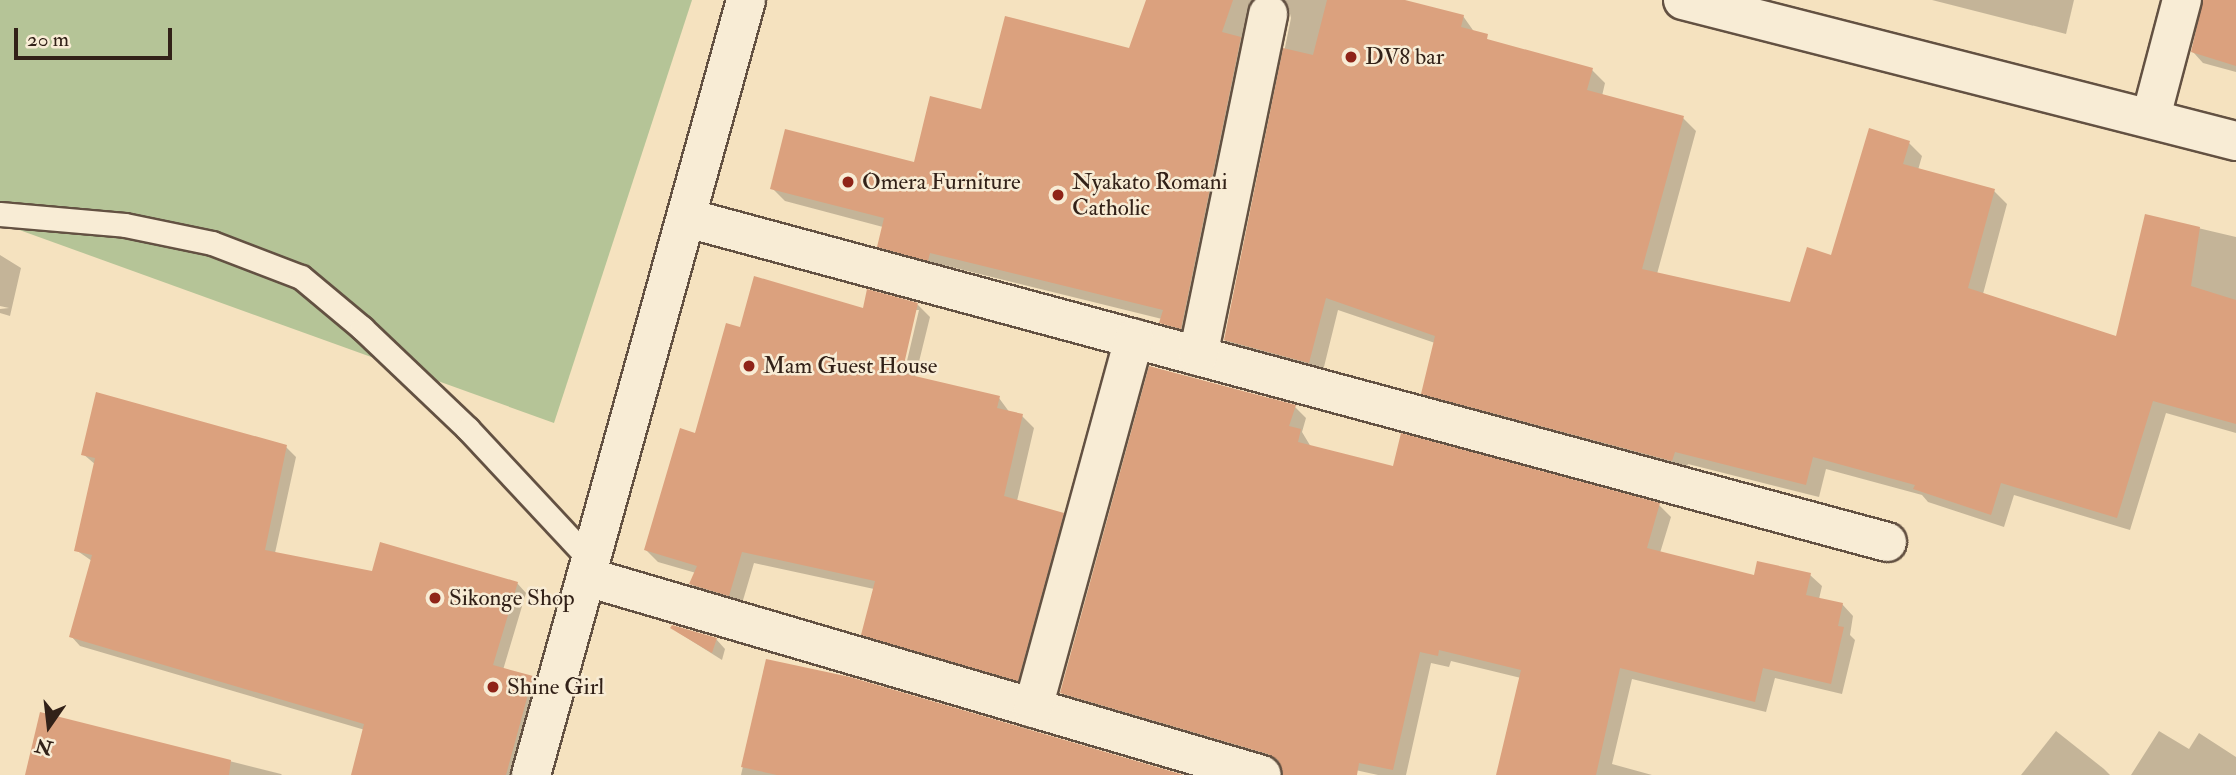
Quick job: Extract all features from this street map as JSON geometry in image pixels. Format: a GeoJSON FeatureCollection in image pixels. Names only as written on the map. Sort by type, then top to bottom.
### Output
{"type":"FeatureCollection","features":[{"type":"Feature","properties":{"kind":"street"},"geometry":{"type":"LineString","coordinates":[[531,775],[746,0]]}},
{"type":"Feature","properties":{"kind":"street"},"geometry":{"type":"LineString","coordinates":[[1683,0],[1739,7],[2236,141]]}},
{"type":"Feature","properties":{"kind":"street"},"geometry":{"type":"LineString","coordinates":[[2151,117],[2182,0]]}},
{"type":"Feature","properties":{"kind":"street"},"geometry":{"type":"LineString","coordinates":[[1198,356],[1268,14]]}},
{"type":"Feature","properties":{"kind":"street"},"geometry":{"type":"LineString","coordinates":[[687,218],[1887,542]]}},
{"type":"Feature","properties":{"kind":"street"},"geometry":{"type":"LineString","coordinates":[[1033,708],[1134,339]]}},
{"type":"Feature","properties":{"kind":"street"},"geometry":{"type":"LineString","coordinates":[[590,569],[1033,708],[1262,775]]}},
{"type":"Feature","properties":{"kind":"lane"},"geometry":{"type":"LineString","coordinates":[[0,214],[125,225],[212,243],[301,277],[362,328],[468,429],[590,569]]}},
{"type":"Feature","properties":{"kind":"green space"},"geometry":{"type":"Polygon","coordinates":[[[0,0],[692,0],[554,423],[0,223],[0,0]]]}},
{"type":"Feature","properties":{"kind":"building"},"geometry":{"type":"Polygon","coordinates":[[[1146,0],[1233,0],[1222,32],[1241,37],[1181,329],[1159,323],[1163,310],[930,253],[928,261],[877,247],[884,218],[770,189],[785,129],[914,162],[930,96],[981,109],[1005,16],[1129,48],[1146,0]]]}},
{"type":"Feature","properties":{"kind":"building"},"geometry":{"type":"Polygon","coordinates":[[[1327,0],[1405,0],[1464,15],[1461,27],[1488,34],[1487,39],[1593,68],[1587,90],[1684,116],[1642,269],[1790,302],[1807,247],[1831,255],[1869,128],[1910,141],[1903,164],[1995,189],[1968,288],[2116,336],[2145,214],[2200,227],[2191,286],[2236,300],[2236,424],[2153,401],[2117,518],[2001,483],[1991,515],[1913,489],[1915,485],[1813,457],[1806,485],[1675,452],[1672,461],[1421,394],[1435,336],[1326,298],[1309,363],[1224,340],[1283,48],[1313,55],[1327,0]]]}},
{"type":"Feature","properties":{"kind":"building"},"geometry":{"type":"Polygon","coordinates":[[[2203,0],[2236,0],[2236,66],[2191,52],[2203,0]]]}},
{"type":"Feature","properties":{"kind":"building"},"geometry":{"type":"Polygon","coordinates":[[[754,276],[863,308],[867,289],[918,303],[902,373],[1000,396],[997,408],[1023,414],[1004,496],[1064,513],[1018,681],[861,635],[875,581],[742,552],[729,596],[689,584],[697,566],[644,550],[680,428],[695,433],[726,323],[740,327],[754,276]]]}},
{"type":"Feature","properties":{"kind":"building"},"geometry":{"type":"Polygon","coordinates":[[[1149,366],[1296,405],[1289,426],[1301,429],[1298,442],[1393,466],[1401,433],[1660,503],[1647,548],[1754,575],[1757,561],[1811,573],[1806,595],[1843,603],[1838,626],[1844,627],[1831,684],[1763,668],[1755,702],[1620,668],[1596,775],[1496,775],[1521,670],[1439,650],[1438,656],[1420,652],[1393,770],[1359,763],[1357,775],[1283,775],[1278,760],[1268,754],[1060,693],[1149,366]]]}},
{"type":"Feature","properties":{"kind":"building"},"geometry":{"type":"Polygon","coordinates":[[[96,392],[287,445],[265,550],[372,571],[380,542],[518,582],[493,665],[533,676],[506,775],[351,775],[364,724],[69,637],[92,555],[74,551],[95,458],[81,455],[96,392]]]}},
{"type":"Feature","properties":{"kind":"building"},"geometry":{"type":"Polygon","coordinates":[[[672,625],[717,638],[712,653],[670,628],[672,625]]]}},
{"type":"Feature","properties":{"kind":"building"},"geometry":{"type":"Polygon","coordinates":[[[766,659],[850,677],[1184,775],[777,775],[741,767],[766,659]]]}},
{"type":"Feature","properties":{"kind":"building"},"geometry":{"type":"Polygon","coordinates":[[[40,712],[231,760],[229,775],[25,775],[40,712]]]}},
{"type":"Feature","properties":{"kind":"place","name":"DV8 bar"},"geometry":{"type":"Point","coordinates":[1351,57]}},
{"type":"Feature","properties":{"kind":"place","name":"Omera Furniture"},"geometry":{"type":"Point","coordinates":[848,182]}},
{"type":"Feature","properties":{"kind":"place","name":"Nyakato Romani Catholic"},"geometry":{"type":"Point","coordinates":[1058,195]}},
{"type":"Feature","properties":{"kind":"place","name":"Mam Guest House"},"geometry":{"type":"Point","coordinates":[749,366]}},
{"type":"Feature","properties":{"kind":"place","name":"Sikonge Shop"},"geometry":{"type":"Point","coordinates":[435,598]}},
{"type":"Feature","properties":{"kind":"place","name":"Shine Girl"},"geometry":{"type":"Point","coordinates":[493,687]}}]}
